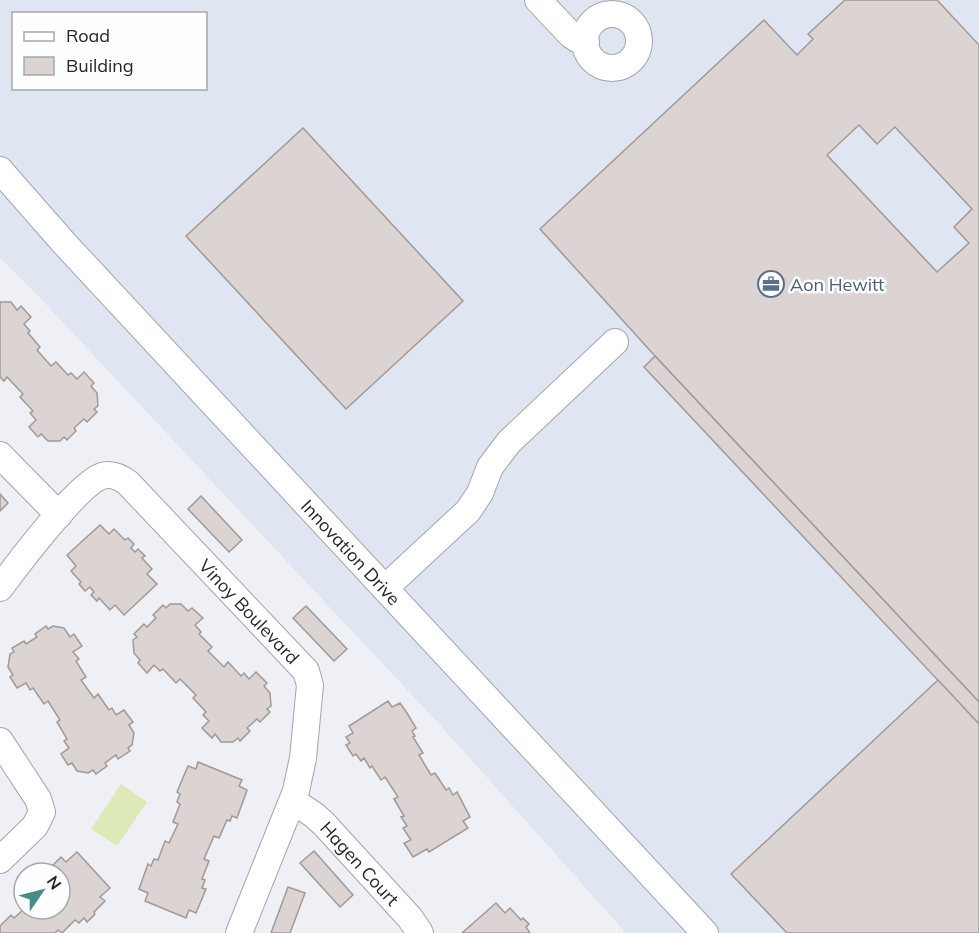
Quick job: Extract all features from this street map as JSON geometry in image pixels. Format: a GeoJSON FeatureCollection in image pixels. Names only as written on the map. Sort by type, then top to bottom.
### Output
{"type":"FeatureCollection","features":[{"type":"Feature","properties":{"kind":"street"},"geometry":{"type":"LineString","coordinates":[[538,0],[571,35],[585,42]]}},
{"type":"Feature","properties":{"kind":"street","name":"Innovation Drive"},"geometry":{"type":"LineString","coordinates":[[0,170],[79,260],[705,933]]}},
{"type":"Feature","properties":{"kind":"street"},"geometry":{"type":"LineString","coordinates":[[385,588],[468,511],[480,493],[490,467],[509,442],[615,342]]}},
{"type":"Feature","properties":{"kind":"street"},"geometry":{"type":"LineString","coordinates":[[0,455],[59,515]]}},
{"type":"Feature","properties":{"kind":"street","name":"Vinoy Boulevard"},"geometry":{"type":"LineString","coordinates":[[0,588],[80,492],[96,479],[110,475],[128,483],[302,665],[310,685],[302,764],[296,791],[239,933]]}},
{"type":"Feature","properties":{"kind":"street"},"geometry":{"type":"LineString","coordinates":[[0,741],[38,799],[42,812],[35,826],[0,860]]}},
{"type":"Feature","properties":{"kind":"street","name":"Hagen Court"},"geometry":{"type":"LineString","coordinates":[[293,801],[324,824],[410,918],[420,933]]}},
{"type":"Feature","properties":{"kind":"shaded area"},"geometry":{"type":"Polygon","coordinates":[[[0,0],[979,0],[979,933],[626,933],[441,726],[0,258],[0,0]]]}},
{"type":"Feature","properties":{"kind":"green space"},"geometry":{"type":"Polygon","coordinates":[[[121,784],[147,802],[117,846],[91,829],[121,784]]]}},
{"type":"Feature","properties":{"kind":"building"},"geometry":{"type":"Polygon","coordinates":[[[845,0],[937,0],[979,45],[979,702],[655,356],[540,229],[764,20],[797,55],[813,39],[808,34],[845,0]],[[859,125],[827,155],[937,272],[969,243],[954,227],[972,209],[895,127],[877,144],[859,125]]]}},
{"type":"Feature","properties":{"kind":"building"},"geometry":{"type":"Polygon","coordinates":[[[303,128],[463,301],[346,409],[186,236],[303,128]]]}},
{"type":"Feature","properties":{"kind":"building"},"geometry":{"type":"Polygon","coordinates":[[[0,302],[11,302],[17,310],[21,306],[31,317],[24,324],[30,331],[28,333],[40,347],[37,350],[51,366],[56,362],[68,375],[71,373],[77,379],[84,372],[94,383],[91,386],[97,393],[98,406],[94,409],[97,412],[87,422],[84,419],[74,428],[76,431],[67,440],[64,437],[60,441],[48,441],[41,434],[38,437],[29,427],[36,420],[30,413],[33,411],[20,397],[23,394],[7,377],[4,381],[0,377],[0,302]]]}},
{"type":"Feature","properties":{"kind":"building"},"geometry":{"type":"Polygon","coordinates":[[[655,356],[979,702],[979,724],[644,367],[655,356]]]}},
{"type":"Feature","properties":{"kind":"building"},"geometry":{"type":"Polygon","coordinates":[[[0,494],[8,503],[0,511],[0,494]]]}},
{"type":"Feature","properties":{"kind":"building"},"geometry":{"type":"Polygon","coordinates":[[[201,496],[242,540],[229,552],[188,509],[201,496]]]}},
{"type":"Feature","properties":{"kind":"building"},"geometry":{"type":"Polygon","coordinates":[[[100,525],[109,534],[114,529],[125,540],[128,538],[134,544],[131,548],[135,552],[138,549],[145,556],[142,558],[152,569],[147,574],[157,584],[124,615],[115,605],[110,610],[99,598],[97,601],[91,595],[94,592],[90,587],[85,591],[79,584],[81,582],[71,571],[76,566],[67,555],[100,525]]]}},
{"type":"Feature","properties":{"kind":"building"},"geometry":{"type":"Polygon","coordinates":[[[170,604],[181,604],[188,611],[192,608],[203,618],[195,625],[201,632],[199,634],[212,647],[208,651],[224,667],[228,662],[241,676],[244,673],[249,679],[256,672],[267,683],[264,686],[270,693],[271,706],[267,709],[270,712],[260,722],[257,719],[247,728],[250,731],[240,741],[238,738],[233,742],[221,742],[215,734],[212,738],[202,728],[209,721],[203,715],[206,712],[193,698],[196,695],[180,679],[176,683],[163,669],[160,671],[154,665],[147,673],[138,663],[140,660],[134,653],[133,640],[137,637],[134,634],[144,624],[147,627],[156,618],[153,615],[163,605],[166,608],[170,604]]]}},
{"type":"Feature","properties":{"kind":"building"},"geometry":{"type":"Polygon","coordinates":[[[306,606],[347,649],[334,661],[293,618],[306,606]]]}},
{"type":"Feature","properties":{"kind":"building"},"geometry":{"type":"Polygon","coordinates":[[[46,626],[48,629],[53,626],[64,628],[70,637],[74,634],[82,646],[73,652],[79,659],[76,661],[86,677],[81,680],[94,698],[98,694],[109,710],[112,708],[116,715],[124,710],[133,722],[129,725],[134,733],[132,745],[128,748],[130,751],[118,759],[116,755],[96,774],[93,770],[88,773],[77,771],[72,763],[68,765],[61,754],[69,748],[64,741],[67,739],[57,722],[60,720],[48,701],[44,704],[33,688],[30,690],[26,683],[17,688],[10,677],[13,675],[8,667],[10,654],[14,652],[12,648],[24,641],[26,644],[37,637],[35,634],[46,626]]]}},
{"type":"Feature","properties":{"kind":"building"},"geometry":{"type":"Polygon","coordinates":[[[938,680],[979,724],[979,933],[787,933],[731,874],[938,680]]]}},
{"type":"Feature","properties":{"kind":"building"},"geometry":{"type":"Polygon","coordinates":[[[388,701],[392,707],[400,703],[416,728],[412,731],[415,736],[413,737],[423,753],[419,755],[431,775],[435,773],[446,790],[449,788],[453,795],[457,792],[470,817],[463,821],[468,828],[429,852],[427,849],[413,857],[404,843],[411,840],[403,828],[407,826],[401,817],[404,816],[394,799],[398,797],[385,777],[381,780],[364,758],[361,761],[356,754],[353,756],[346,745],[350,743],[346,737],[353,733],[349,726],[388,701]]]}},
{"type":"Feature","properties":{"kind":"building"},"geometry":{"type":"Polygon","coordinates":[[[198,762],[242,780],[239,786],[247,790],[237,818],[232,816],[230,821],[227,820],[219,838],[214,836],[204,859],[209,861],[202,879],[205,880],[202,888],[206,889],[196,913],[189,910],[186,918],[145,901],[148,893],[139,889],[148,864],[151,866],[154,859],[158,860],[165,841],[169,843],[178,824],[173,822],[180,804],[177,802],[180,794],[177,792],[188,766],[196,769],[198,762]]]}},
{"type":"Feature","properties":{"kind":"building"},"geometry":{"type":"Polygon","coordinates":[[[314,851],[353,895],[340,907],[300,863],[314,851]]]}},
{"type":"Feature","properties":{"kind":"building"},"geometry":{"type":"Polygon","coordinates":[[[77,852],[110,888],[100,897],[105,901],[94,912],[95,914],[87,922],[84,918],[79,923],[75,920],[62,933],[58,930],[55,933],[0,933],[0,926],[11,915],[12,921],[72,921],[72,861],[67,861],[77,852]]]}},
{"type":"Feature","properties":{"kind":"building"},"geometry":{"type":"Polygon","coordinates":[[[288,887],[305,893],[290,933],[271,933],[288,887]]]}},
{"type":"Feature","properties":{"kind":"building"},"geometry":{"type":"Polygon","coordinates":[[[496,903],[505,913],[510,908],[521,920],[523,918],[529,924],[526,927],[530,933],[462,933],[496,903]]]}},
{"type":"Feature","properties":{"kind":"place","name":"Aon Hewitt"},"geometry":{"type":"Point","coordinates":[771,284]}}]}
